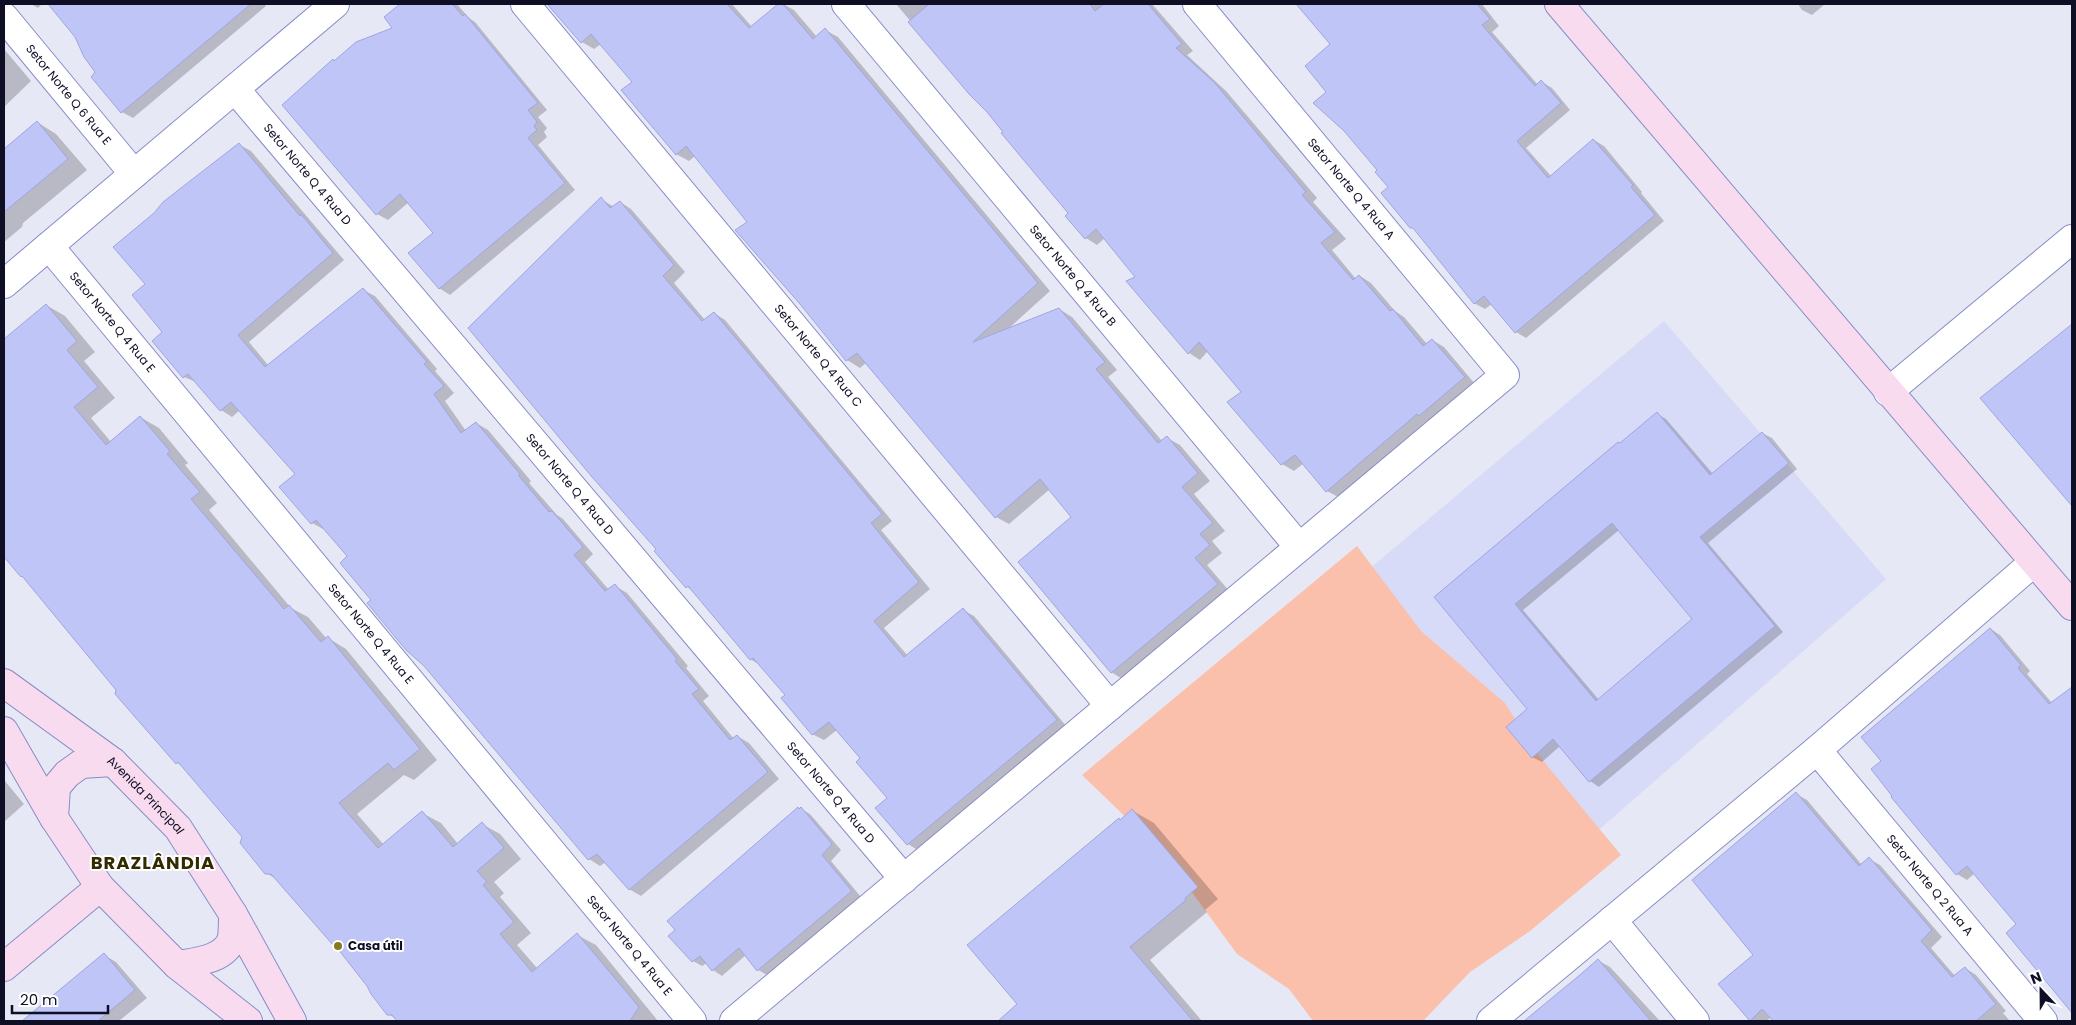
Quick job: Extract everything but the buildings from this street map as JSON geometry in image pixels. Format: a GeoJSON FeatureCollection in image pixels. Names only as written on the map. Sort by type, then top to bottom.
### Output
{"type":"FeatureCollection","features":[{"type":"Feature","properties":{"kind":"street","name":"Setor Norte Q 4 Rua C"},"geometry":{"type":"LineString","coordinates":[[526,4],[1110,706]]}},
{"type":"Feature","properties":{"kind":"street","name":"Setor Norte Q 4 Rua B"},"geometry":{"type":"LineString","coordinates":[[846,4],[1299,548]]}},
{"type":"Feature","properties":{"kind":"street","name":"Setor Norte Q 4 Rua A"},"geometry":{"type":"LineString","coordinates":[[1197,4],[1505,375],[1299,548]]}},
{"type":"Feature","properties":{"kind":"street"},"geometry":{"type":"LineString","coordinates":[[1559,4],[2072,606]]}},
{"type":"Feature","properties":{"kind":"street"},"geometry":{"type":"LineString","coordinates":[[4,284],[331,5]]}},
{"type":"Feature","properties":{"kind":"street","name":"Setor Norte Q 6 Rua E"},"geometry":{"type":"LineString","coordinates":[[4,17],[134,174]]}},
{"type":"Feature","properties":{"kind":"street","name":"Setor Norte Q 4 Rua D"},"geometry":{"type":"LineString","coordinates":[[235,88],[904,879]]}},
{"type":"Feature","properties":{"kind":"street"},"geometry":{"type":"LineString","coordinates":[[1888,392],[2072,239]]}},
{"type":"Feature","properties":{"kind":"street","name":"Setor Norte Q 4 Rua E"},"geometry":{"type":"LineString","coordinates":[[49,246],[692,1021]]}},
{"type":"Feature","properties":{"kind":"street"},"geometry":{"type":"LineString","coordinates":[[734,1021],[1299,548]]}},
{"type":"Feature","properties":{"kind":"street"},"geometry":{"type":"LineString","coordinates":[[1491,1021],[1817,750],[2034,562]]}},
{"type":"Feature","properties":{"kind":"street","name":"Avenida Principal"},"geometry":{"type":"LineString","coordinates":[[4,683],[113,762],[178,828],[233,914],[292,1021]]}},
{"type":"Feature","properties":{"kind":"street"},"geometry":{"type":"LineString","coordinates":[[4,731],[54,818],[100,887],[177,964],[248,1021]]}},
{"type":"Feature","properties":{"kind":"street","name":"Setor Norte Q 2 Rua A"},"geometry":{"type":"LineString","coordinates":[[1817,750],[2043,1021]]}},
{"type":"Feature","properties":{"kind":"street"},"geometry":{"type":"LineString","coordinates":[[54,818],[56,787],[67,774],[81,764],[113,762]]}},
{"type":"Feature","properties":{"kind":"street"},"geometry":{"type":"LineString","coordinates":[[4,967],[100,887]]}},
{"type":"Feature","properties":{"kind":"street"},"geometry":{"type":"LineString","coordinates":[[177,964],[208,960],[221,953],[231,940],[233,914]]}},
{"type":"Feature","properties":{"kind":"street"},"geometry":{"type":"LineString","coordinates":[[1612,920],[1695,1021]]}},
{"type":"Feature","properties":{"kind":"shaded area"},"geometry":{"type":"Polygon","coordinates":[[[1664,321],[1886,579],[1594,834],[1368,570],[1664,321]]]}},
{"type":"Feature","properties":{"kind":"shaded area"},"geometry":{"type":"Polygon","coordinates":[[[1357,546],[1421,631],[1505,703],[1536,752],[1621,855],[1530,931],[1470,972],[1423,1021],[1313,1021],[1289,989],[1237,954],[1164,854],[1082,775],[1357,546]]]}},
{"type":"Feature","properties":{"kind":"place","name":"Casa útil"},"geometry":{"type":"Point","coordinates":[338,946]}},
{"type":"Feature","properties":{"kind":"district","name":"BRAZLÂNDIA"},"geometry":{"type":"Point","coordinates":[153,863]}}]}
